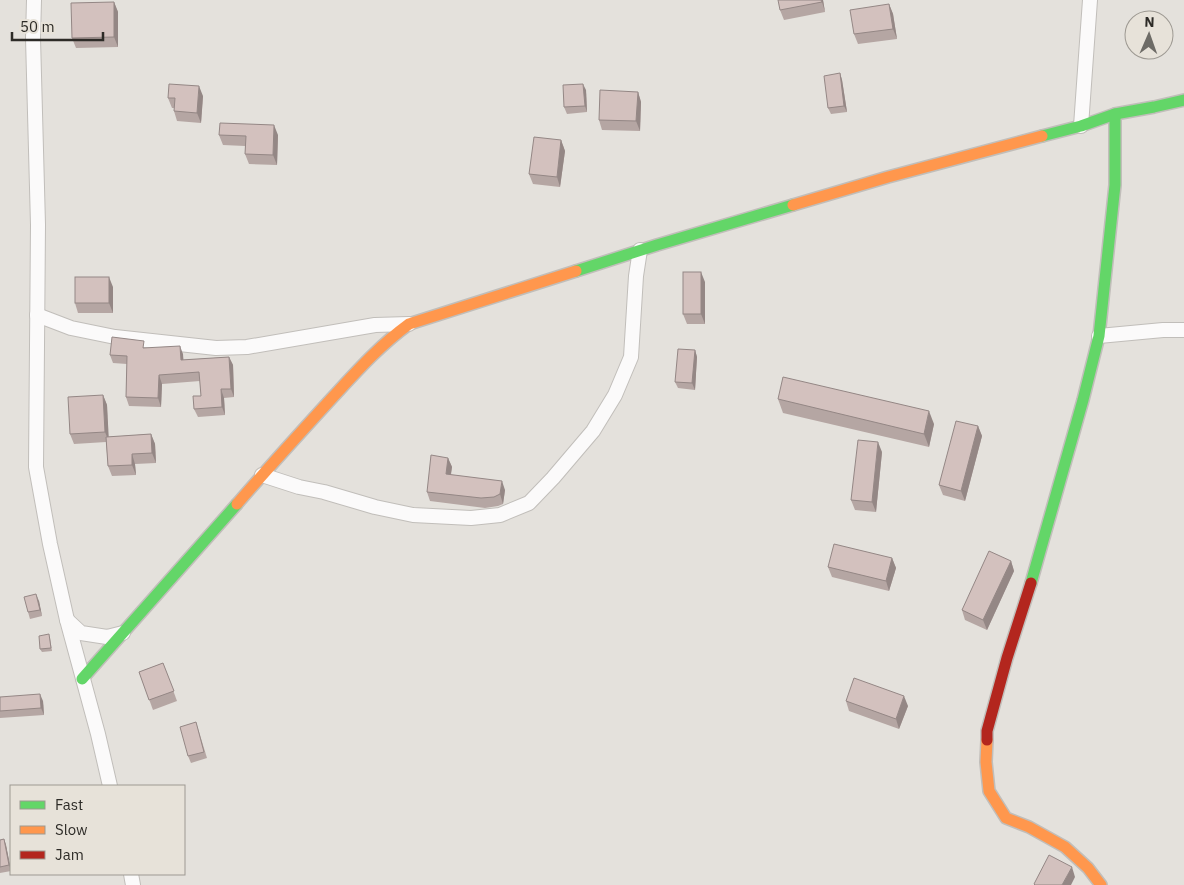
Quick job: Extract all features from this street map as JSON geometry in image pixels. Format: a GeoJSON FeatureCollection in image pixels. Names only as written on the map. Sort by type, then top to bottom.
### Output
{"type":"FeatureCollection","features":[{"type":"Feature","properties":{"kind":"street"},"geometry":{"type":"LineString","coordinates":[[34,0],[32,38],[38,225],[36,467],[50,544],[67,620],[110,785]]}},
{"type":"Feature","properties":{"kind":"street"},"geometry":{"type":"LineString","coordinates":[[1081,126],[1090,0]]}},
{"type":"Feature","properties":{"kind":"street"},"geometry":{"type":"LineString","coordinates":[[37,314],[71,328],[115,337],[216,348],[247,347],[375,325],[409,324],[640,250],[888,177],[1081,126],[1115,114],[1184,100]]}},
{"type":"Feature","properties":{"kind":"street"},"geometry":{"type":"LineString","coordinates":[[1101,885],[1088,868],[1065,847],[1029,827],[1006,818],[989,791],[986,762],[987,731],[1007,658],[1036,570],[1099,336],[1116,185],[1115,114]]}},
{"type":"Feature","properties":{"kind":"street"},"geometry":{"type":"LineString","coordinates":[[262,475],[375,507],[413,515],[471,518],[500,515],[529,503],[594,431],[616,395],[631,357],[636,276],[640,250]]}},
{"type":"Feature","properties":{"kind":"street"},"geometry":{"type":"LineString","coordinates":[[82,679],[288,445],[368,359],[389,339],[409,324]]}},
{"type":"Feature","properties":{"kind":"street"},"geometry":{"type":"LineString","coordinates":[[1099,336],[1184,330]]}},
{"type":"Feature","properties":{"kind":"street"},"geometry":{"type":"LineString","coordinates":[[67,620],[81,633],[107,637],[123,633]]}},
{"type":"Feature","properties":{"kind":"building"},"geometry":{"type":"Polygon","coordinates":[[[778,0],[821,0],[822,2],[780,10],[778,0]]]}},
{"type":"Feature","properties":{"kind":"building"},"geometry":{"type":"Polygon","coordinates":[[[114,2],[114,37],[72,38],[71,3],[114,2]]]}},
{"type":"Feature","properties":{"kind":"building"},"geometry":{"type":"Polygon","coordinates":[[[889,4],[893,29],[854,34],[850,10],[889,4]]]}},
{"type":"Feature","properties":{"kind":"building"},"geometry":{"type":"Polygon","coordinates":[[[840,73],[844,106],[828,108],[824,76],[840,73]]]}},
{"type":"Feature","properties":{"kind":"building"},"geometry":{"type":"Polygon","coordinates":[[[169,84],[199,86],[197,113],[174,111],[175,98],[168,98],[169,84]]]}},
{"type":"Feature","properties":{"kind":"building"},"geometry":{"type":"Polygon","coordinates":[[[583,84],[585,106],[564,107],[563,85],[583,84]]]}},
{"type":"Feature","properties":{"kind":"building"},"geometry":{"type":"Polygon","coordinates":[[[600,90],[638,92],[636,121],[599,120],[600,90]]]}},
{"type":"Feature","properties":{"kind":"building"},"geometry":{"type":"Polygon","coordinates":[[[220,123],[274,125],[273,155],[245,154],[246,136],[219,135],[220,123]]]}},
{"type":"Feature","properties":{"kind":"building"},"geometry":{"type":"Polygon","coordinates":[[[534,137],[561,140],[557,177],[529,174],[534,137]]]}},
{"type":"Feature","properties":{"kind":"building"},"geometry":{"type":"Polygon","coordinates":[[[683,272],[701,272],[701,314],[683,314],[683,272]]]}},
{"type":"Feature","properties":{"kind":"building"},"geometry":{"type":"Polygon","coordinates":[[[75,277],[109,277],[109,303],[75,303],[75,277]]]}},
{"type":"Feature","properties":{"kind":"building"},"geometry":{"type":"Polygon","coordinates":[[[112,337],[144,341],[143,348],[180,346],[181,360],[229,357],[231,389],[221,389],[222,407],[194,409],[193,396],[201,396],[199,372],[159,375],[158,398],[126,397],[127,356],[110,355],[112,337]]]}},
{"type":"Feature","properties":{"kind":"building"},"geometry":{"type":"Polygon","coordinates":[[[678,349],[695,350],[692,383],[675,382],[678,349]]]}},
{"type":"Feature","properties":{"kind":"building"},"geometry":{"type":"Polygon","coordinates":[[[783,377],[929,411],[924,434],[778,399],[783,377]]]}},
{"type":"Feature","properties":{"kind":"building"},"geometry":{"type":"Polygon","coordinates":[[[103,395],[105,432],[70,434],[68,397],[103,395]]]}},
{"type":"Feature","properties":{"kind":"building"},"geometry":{"type":"Polygon","coordinates":[[[956,421],[978,426],[961,491],[939,485],[956,421]]]}},
{"type":"Feature","properties":{"kind":"building"},"geometry":{"type":"Polygon","coordinates":[[[151,434],[152,453],[132,454],[132,465],[108,466],[106,437],[151,434]]]}},
{"type":"Feature","properties":{"kind":"building"},"geometry":{"type":"Polygon","coordinates":[[[858,440],[878,442],[872,502],[851,500],[858,440]]]}},
{"type":"Feature","properties":{"kind":"building"},"geometry":{"type":"Polygon","coordinates":[[[431,455],[448,458],[446,474],[502,481],[500,494],[494,497],[481,498],[427,492],[431,455]]]}},
{"type":"Feature","properties":{"kind":"building"},"geometry":{"type":"Polygon","coordinates":[[[834,544],[892,558],[886,581],[828,567],[834,544]]]}},
{"type":"Feature","properties":{"kind":"building"},"geometry":{"type":"Polygon","coordinates":[[[989,551],[1011,561],[983,620],[962,610],[989,551]]]}},
{"type":"Feature","properties":{"kind":"building"},"geometry":{"type":"Polygon","coordinates":[[[36,594],[40,610],[28,612],[24,597],[36,594]]]}},
{"type":"Feature","properties":{"kind":"building"},"geometry":{"type":"Polygon","coordinates":[[[49,634],[51,648],[40,649],[39,636],[49,634]]]}},
{"type":"Feature","properties":{"kind":"building"},"geometry":{"type":"Polygon","coordinates":[[[163,663],[174,691],[149,700],[139,672],[163,663]]]}},
{"type":"Feature","properties":{"kind":"building"},"geometry":{"type":"Polygon","coordinates":[[[854,678],[904,696],[896,719],[846,701],[854,678]]]}},
{"type":"Feature","properties":{"kind":"building"},"geometry":{"type":"Polygon","coordinates":[[[40,694],[41,708],[0,711],[0,697],[40,694]]]}},
{"type":"Feature","properties":{"kind":"building"},"geometry":{"type":"Polygon","coordinates":[[[196,722],[204,752],[188,756],[180,727],[196,722]]]}},
{"type":"Feature","properties":{"kind":"building"},"geometry":{"type":"Polygon","coordinates":[[[4,839],[9,865],[0,867],[0,840],[4,839]]]}},
{"type":"Feature","properties":{"kind":"building"},"geometry":{"type":"Polygon","coordinates":[[[1049,855],[1072,867],[1062,885],[1035,885],[1034,884],[1049,855]]]}},
{"type":"Feature","properties":{"kind":"traffic: fast"},"geometry":{"type":"LineString","coordinates":[[1042,136],[1081,126],[1115,114],[1184,100]]}},
{"type":"Feature","properties":{"kind":"traffic: fast"},"geometry":{"type":"LineString","coordinates":[[1031,583],[1083,400],[1099,336],[1115,185],[1115,114]]}},
{"type":"Feature","properties":{"kind":"traffic: fast"},"geometry":{"type":"LineString","coordinates":[[576,271],[793,205]]}},
{"type":"Feature","properties":{"kind":"traffic: fast"},"geometry":{"type":"LineString","coordinates":[[82,679],[237,504]]}},
{"type":"Feature","properties":{"kind":"traffic: slow"},"geometry":{"type":"LineString","coordinates":[[793,205],[888,177],[1042,136]]}},
{"type":"Feature","properties":{"kind":"traffic: slow"},"geometry":{"type":"LineString","coordinates":[[237,504],[359,369],[409,324],[576,271]]}},
{"type":"Feature","properties":{"kind":"traffic: slow"},"geometry":{"type":"LineString","coordinates":[[987,740],[986,762],[989,791],[1006,818],[1029,827],[1065,847],[1088,868],[1101,885]]}},
{"type":"Feature","properties":{"kind":"traffic: jam"},"geometry":{"type":"LineString","coordinates":[[987,740],[987,731],[1007,658],[1031,583]]}}]}
